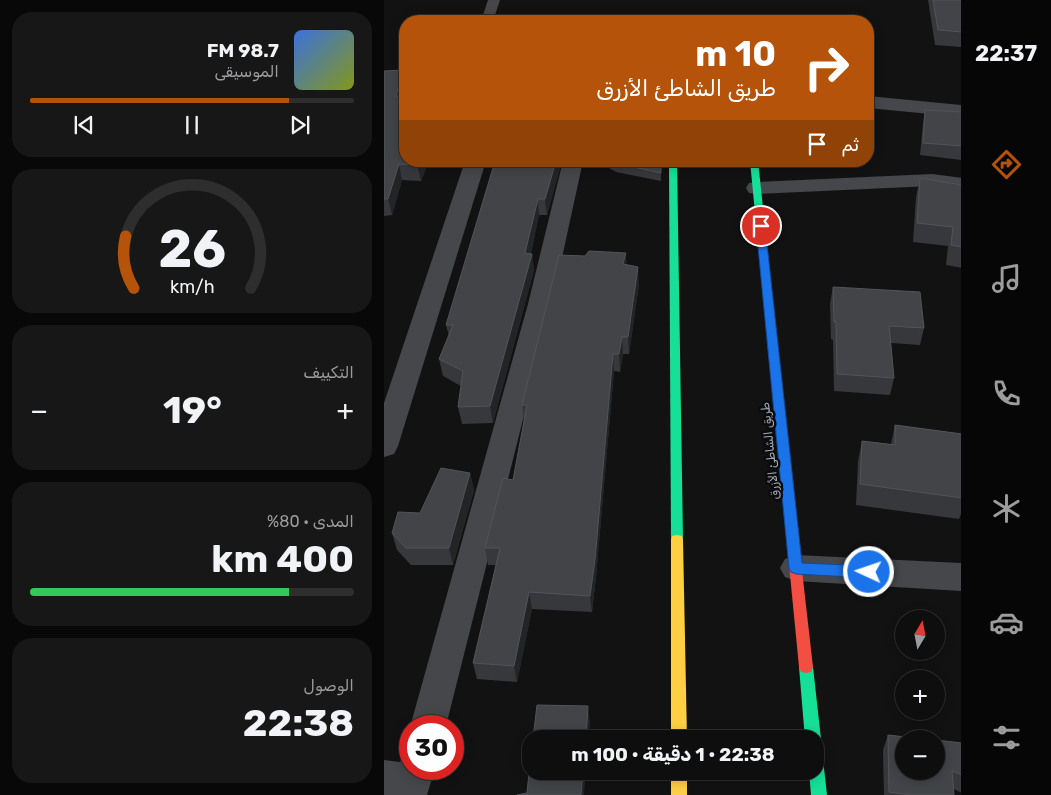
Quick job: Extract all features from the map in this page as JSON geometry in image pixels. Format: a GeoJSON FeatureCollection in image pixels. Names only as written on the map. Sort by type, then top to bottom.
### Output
{"type":"FeatureCollection","features":[{"type":"Feature","properties":{"kind":"main road"},"geometry":{"type":"LineString","coordinates":[[743,7],[744,15]]}},
{"type":"Feature","properties":{"kind":"main road"},"geometry":{"type":"LineString","coordinates":[[673,167],[678,730]]}},
{"type":"Feature","properties":{"kind":"main road","name":"طريق الشاطئ الأزرق"},"geometry":{"type":"LineString","coordinates":[[755,167],[812,730]]}},
{"type":"Feature","properties":{"kind":"main road"},"geometry":{"type":"LineString","coordinates":[[679,780],[679,795]]}},
{"type":"Feature","properties":{"kind":"main road"},"geometry":{"type":"LineString","coordinates":[[817,780],[819,795]]}},
{"type":"Feature","properties":{"kind":"street"},"geometry":{"type":"LineString","coordinates":[[874,103],[961,111]]}},
{"type":"Feature","properties":{"kind":"street"},"geometry":{"type":"LineString","coordinates":[[384,446],[474,167]]}},
{"type":"Feature","properties":{"kind":"street"},"geometry":{"type":"LineString","coordinates":[[431,715],[540,304],[572,167]]}},
{"type":"Feature","properties":{"kind":"street"},"geometry":{"type":"LineString","coordinates":[[757,188],[932,180],[961,185]]}},
{"type":"Feature","properties":{"kind":"street"},"geometry":{"type":"LineString","coordinates":[[796,568],[961,577]]}},
{"type":"Feature","properties":{"kind":"street"},"geometry":{"type":"LineString","coordinates":[[384,779],[413,783],[414,780]]}},
{"type":"Feature","properties":{"kind":"lane"},"geometry":{"type":"LineString","coordinates":[[489,15],[494,0]]}},
{"type":"Feature","properties":{"kind":"building"},"geometry":{"type":"Polygon","coordinates":[[[933,0],[962,0],[962,32],[938,30],[933,0]]]}},
{"type":"Feature","properties":{"kind":"building"},"geometry":{"type":"Polygon","coordinates":[[[399,70],[399,86],[396,96],[399,96],[399,164],[388,199],[384,199],[384,71],[399,70]]]}},
{"type":"Feature","properties":{"kind":"building"},"geometry":{"type":"Polygon","coordinates":[[[925,110],[962,112],[962,146],[923,143],[925,110]]]}},
{"type":"Feature","properties":{"kind":"building"},"geometry":{"type":"Polygon","coordinates":[[[493,167],[554,167],[545,199],[538,199],[525,253],[532,254],[490,406],[458,407],[463,371],[439,359],[453,325],[446,325],[493,167]]]}},
{"type":"Feature","properties":{"kind":"building"},"geometry":{"type":"Polygon","coordinates":[[[633,167],[661,167],[661,173],[633,167]]]}},
{"type":"Feature","properties":{"kind":"building"},"geometry":{"type":"Polygon","coordinates":[[[920,178],[962,185],[962,247],[951,245],[953,227],[917,223],[920,178]]]}},
{"type":"Feature","properties":{"kind":"building"},"geometry":{"type":"Polygon","coordinates":[[[589,251],[626,253],[623,264],[638,267],[628,337],[622,337],[619,354],[613,354],[595,560],[590,596],[529,592],[514,666],[473,663],[500,548],[485,548],[503,478],[513,480],[527,405],[522,405],[559,255],[585,256],[589,251]]]}},
{"type":"Feature","properties":{"kind":"building"},"geometry":{"type":"Polygon","coordinates":[[[833,287],[920,292],[924,328],[889,326],[894,378],[837,374],[833,287]]]}},
{"type":"Feature","properties":{"kind":"building"},"geometry":{"type":"Polygon","coordinates":[[[895,425],[962,434],[962,498],[860,484],[862,441],[895,445],[895,425]]]}},
{"type":"Feature","properties":{"kind":"building"},"geometry":{"type":"Polygon","coordinates":[[[441,468],[470,473],[449,548],[406,548],[392,533],[398,512],[420,513],[441,468]]]}},
{"type":"Feature","properties":{"kind":"building"},"geometry":{"type":"Polygon","coordinates":[[[537,705],[588,706],[587,730],[534,730],[537,705]]]}},
{"type":"Feature","properties":{"kind":"building"},"geometry":{"type":"Polygon","coordinates":[[[888,735],[895,736],[895,780],[945,780],[945,741],[962,743],[962,775],[952,771],[954,795],[912,795],[889,792],[888,735]]]}},
{"type":"Feature","properties":{"kind":"building"},"geometry":{"type":"Polygon","coordinates":[[[528,780],[582,780],[581,795],[517,795],[527,793],[528,780]]]}},
{"type":"Feature","properties":{"kind":"traffic: fast"},"geometry":{"type":"LineString","coordinates":[[673,167],[677,540]]}},
{"type":"Feature","properties":{"kind":"traffic: fast"},"geometry":{"type":"LineString","coordinates":[[755,167],[793,544]]}},
{"type":"Feature","properties":{"kind":"traffic: fast"},"geometry":{"type":"LineString","coordinates":[[806,667],[812,730]]}},
{"type":"Feature","properties":{"kind":"traffic: fast"},"geometry":{"type":"LineString","coordinates":[[817,780],[819,795]]}},
{"type":"Feature","properties":{"kind":"traffic: slow"},"geometry":{"type":"LineString","coordinates":[[677,540],[679,730]]}},
{"type":"Feature","properties":{"kind":"traffic: slow"},"geometry":{"type":"LineString","coordinates":[[679,780],[679,795]]}},
{"type":"Feature","properties":{"kind":"traffic: jam"},"geometry":{"type":"LineString","coordinates":[[793,544],[806,667]]}},
{"type":"Feature","properties":{"kind":"route"},"geometry":{"type":"LineString","coordinates":[[761,226],[796,568],[869,572]]}}]}
